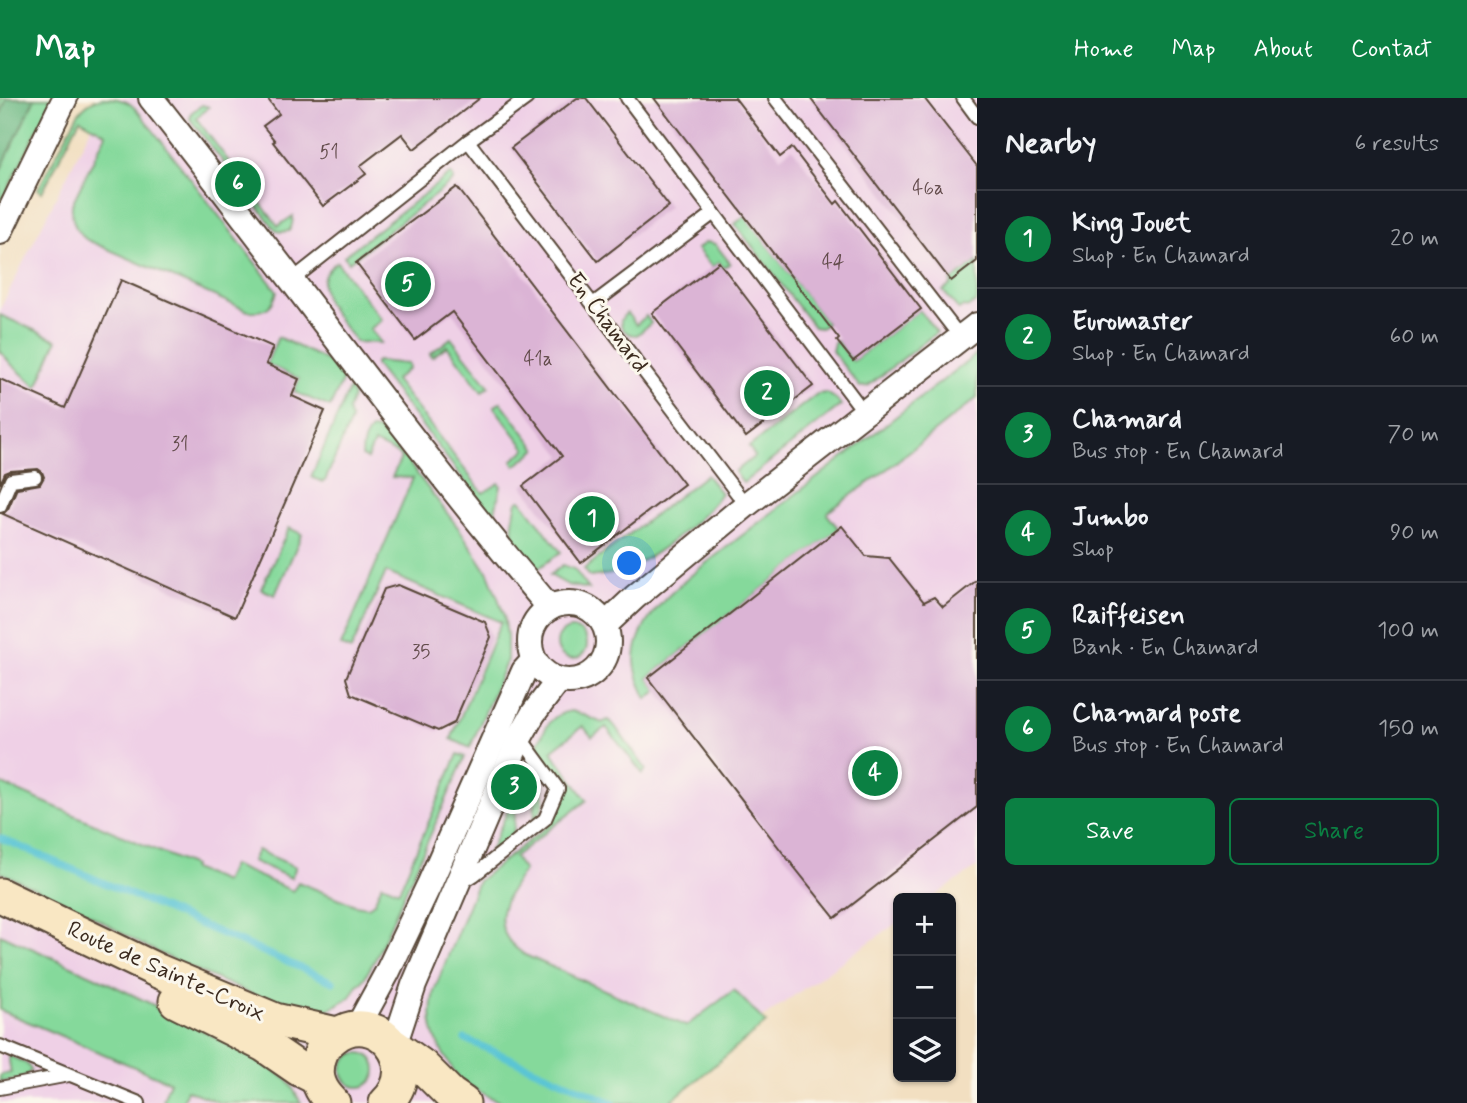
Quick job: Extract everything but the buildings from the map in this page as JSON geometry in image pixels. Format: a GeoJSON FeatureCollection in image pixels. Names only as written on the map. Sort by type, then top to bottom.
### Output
{"type":"FeatureCollection","features":[{"type":"Feature","properties":{"kind":"main road","name":"Route de Sainte-Croix"},"geometry":{"type":"LineString","coordinates":[[0,895],[158,971],[275,1020],[347,1031],[371,1030],[394,1046]]}},
{"type":"Feature","properties":{"kind":"main road","name":"Route de Sainte-Croix"},"geometry":{"type":"LineString","coordinates":[[0,918],[126,975],[264,1045],[299,1069],[324,1094]]}},
{"type":"Feature","properties":{"kind":"main road"},"geometry":{"type":"LineString","coordinates":[[324,1094],[317,1065],[320,1053],[327,1042],[347,1031]]}},
{"type":"Feature","properties":{"kind":"main road"},"geometry":{"type":"LineString","coordinates":[[386,1103],[399,1084],[401,1071],[400,1058],[394,1046]]}},
{"type":"Feature","properties":{"kind":"main road"},"geometry":{"type":"LineString","coordinates":[[394,1046],[422,1066],[463,1103]]}},
{"type":"Feature","properties":{"kind":"street"},"geometry":{"type":"LineString","coordinates":[[0,232],[65,98]]}},
{"type":"Feature","properties":{"kind":"street"},"geometry":{"type":"LineString","coordinates":[[150,98],[497,545],[550,608]]}},
{"type":"Feature","properties":{"kind":"street"},"geometry":{"type":"LineString","coordinates":[[605,625],[746,505],[969,331]]}},
{"type":"Feature","properties":{"kind":"street"},"geometry":{"type":"LineString","coordinates":[[565,603],[581,604],[597,615],[605,625],[609,637],[604,663],[584,679],[571,682],[558,680],[544,673],[534,660],[530,646],[532,632],[538,618],[550,608],[565,603]]}},
{"type":"Feature","properties":{"kind":"street"},"geometry":{"type":"LineString","coordinates":[[347,1031],[387,973],[524,671],[534,660]]}},
{"type":"Feature","properties":{"kind":"street"},"geometry":{"type":"LineString","coordinates":[[394,1046],[414,985],[520,737],[558,680]]}},
{"type":"Feature","properties":{"kind":"lane"},"geometry":{"type":"LineString","coordinates":[[292,280],[468,141],[527,98]]}},
{"type":"Feature","properties":{"kind":"lane"},"geometry":{"type":"LineString","coordinates":[[626,98],[864,412]]}},
{"type":"Feature","properties":{"kind":"lane"},"geometry":{"type":"LineString","coordinates":[[775,98],[969,331]]}},
{"type":"Feature","properties":{"kind":"lane"},"geometry":{"type":"LineString","coordinates":[[962,98],[977,117]]}},
{"type":"Feature","properties":{"kind":"lane","name":"En Chamard"},"geometry":{"type":"LineString","coordinates":[[468,141],[746,505]]}},
{"type":"Feature","properties":{"kind":"lane"},"geometry":{"type":"LineString","coordinates":[[593,304],[714,213]]}},
{"type":"Feature","properties":{"kind":"lane"},"geometry":{"type":"LineString","coordinates":[[0,506],[11,481],[34,477]]}},
{"type":"Feature","properties":{"kind":"lane"},"geometry":{"type":"LineString","coordinates":[[454,888],[545,819],[550,809],[558,789],[520,737]]}},
{"type":"Feature","properties":{"kind":"lane"},"geometry":{"type":"LineString","coordinates":[[0,1046],[139,1103]]}},
{"type":"Feature","properties":{"kind":"lane"},"geometry":{"type":"LineString","coordinates":[[0,1088],[69,1075]]}},
{"type":"Feature","properties":{"kind":"shaded area"},"geometry":{"type":"Polygon","coordinates":[[[106,98],[977,98],[977,867],[939,893],[893,893],[893,926],[642,1103],[0,1103],[0,309],[106,98]]]}},
{"type":"Feature","properties":{"kind":"green space"},"geometry":{"type":"Polygon","coordinates":[[[0,98],[53,98],[0,205],[0,98]]]}},
{"type":"Feature","properties":{"kind":"green space"},"geometry":{"type":"Polygon","coordinates":[[[7,98],[35,98],[0,171],[0,116],[7,98]]]}},
{"type":"Feature","properties":{"kind":"green space"},"geometry":{"type":"Polygon","coordinates":[[[103,98],[125,101],[139,112],[277,291],[267,308],[248,311],[87,240],[79,233],[72,215],[72,204],[106,134],[80,119],[42,192],[38,189],[78,114],[89,103],[103,98]]]}},
{"type":"Feature","properties":{"kind":"green space"},"geometry":{"type":"Polygon","coordinates":[[[202,105],[209,107],[196,118],[278,226],[293,216],[289,231],[280,232],[275,229],[190,119],[192,112],[202,105]]]}},
{"type":"Feature","properties":{"kind":"green space"},"geometry":{"type":"Polygon","coordinates":[[[450,174],[453,181],[349,262],[344,256],[450,174]]]}},
{"type":"Feature","properties":{"kind":"green space"},"geometry":{"type":"Polygon","coordinates":[[[745,216],[827,323],[821,328],[814,327],[735,224],[745,216]]]}},
{"type":"Feature","properties":{"kind":"green space"},"geometry":{"type":"Polygon","coordinates":[[[706,242],[715,244],[730,263],[723,268],[719,262],[712,267],[697,249],[706,242]]]}},
{"type":"Feature","properties":{"kind":"green space"},"geometry":{"type":"Polygon","coordinates":[[[977,261],[977,301],[959,310],[943,291],[953,283],[951,281],[977,261]]]}},
{"type":"Feature","properties":{"kind":"green space"},"geometry":{"type":"Polygon","coordinates":[[[337,262],[382,320],[370,329],[381,343],[356,342],[327,302],[323,281],[327,271],[337,262]]]}},
{"type":"Feature","properties":{"kind":"green space"},"geometry":{"type":"Polygon","coordinates":[[[919,310],[937,332],[868,386],[860,387],[832,351],[834,343],[837,341],[853,361],[919,310]]]}},
{"type":"Feature","properties":{"kind":"green space"},"geometry":{"type":"Polygon","coordinates":[[[627,313],[636,325],[646,316],[651,323],[637,335],[628,333],[621,324],[627,313]]]}},
{"type":"Feature","properties":{"kind":"green space"},"geometry":{"type":"Polygon","coordinates":[[[0,315],[57,340],[37,387],[0,351],[0,315]]]}},
{"type":"Feature","properties":{"kind":"green space"},"geometry":{"type":"Polygon","coordinates":[[[278,337],[328,361],[343,379],[330,407],[294,392],[299,379],[266,364],[278,337]]]}},
{"type":"Feature","properties":{"kind":"green space"},"geometry":{"type":"Polygon","coordinates":[[[451,338],[489,386],[482,392],[447,346],[432,357],[430,354],[451,338]]]}},
{"type":"Feature","properties":{"kind":"green space"},"geometry":{"type":"Polygon","coordinates":[[[977,354],[977,398],[828,512],[839,529],[648,678],[658,690],[647,699],[640,684],[635,657],[644,628],[662,603],[709,561],[977,354]]]}},
{"type":"Feature","properties":{"kind":"green space"},"geometry":{"type":"Polygon","coordinates":[[[377,361],[408,364],[409,368],[395,380],[483,493],[499,483],[501,486],[494,516],[375,365],[377,361]]]}},
{"type":"Feature","properties":{"kind":"green space"},"geometry":{"type":"Polygon","coordinates":[[[350,387],[353,397],[348,410],[351,420],[325,481],[322,482],[311,477],[350,387]]]}},
{"type":"Feature","properties":{"kind":"green space"},"geometry":{"type":"Polygon","coordinates":[[[827,393],[841,405],[743,483],[735,472],[755,456],[749,447],[817,394],[827,393]]]}},
{"type":"Feature","properties":{"kind":"green space"},"geometry":{"type":"Polygon","coordinates":[[[501,402],[537,449],[515,466],[512,461],[526,449],[494,407],[501,402]]]}},
{"type":"Feature","properties":{"kind":"green space"},"geometry":{"type":"Polygon","coordinates":[[[372,429],[385,432],[460,530],[488,573],[504,615],[507,660],[470,748],[451,739],[501,622],[386,572],[351,650],[341,646],[413,478],[392,477],[401,458],[374,443],[367,459],[362,456],[364,441],[372,429]]]}},
{"type":"Feature","properties":{"kind":"green space"},"geometry":{"type":"Polygon","coordinates":[[[706,475],[721,493],[690,527],[634,565],[618,572],[590,577],[584,569],[706,475]]]}},
{"type":"Feature","properties":{"kind":"green space"},"geometry":{"type":"Polygon","coordinates":[[[519,500],[561,552],[539,568],[514,540],[513,524],[519,500]]]}},
{"type":"Feature","properties":{"kind":"green space"},"geometry":{"type":"Polygon","coordinates":[[[289,528],[302,534],[275,595],[261,589],[289,528]]]}},
{"type":"Feature","properties":{"kind":"green space"},"geometry":{"type":"Polygon","coordinates":[[[563,565],[574,569],[589,589],[568,585],[550,575],[563,565]]]}},
{"type":"Feature","properties":{"kind":"green space"},"geometry":{"type":"Polygon","coordinates":[[[572,629],[583,633],[587,644],[583,655],[572,659],[561,655],[557,644],[561,633],[572,629]]]}},
{"type":"Feature","properties":{"kind":"green space"},"geometry":{"type":"Polygon","coordinates":[[[571,711],[602,723],[608,720],[646,769],[643,774],[606,727],[592,737],[583,726],[551,751],[587,800],[514,857],[524,871],[504,904],[502,925],[506,936],[525,955],[686,1026],[734,990],[766,1023],[672,1100],[677,1103],[503,1103],[459,1078],[439,1047],[433,1029],[431,1011],[434,991],[478,881],[550,824],[566,787],[536,747],[552,719],[571,711]]]}},
{"type":"Feature","properties":{"kind":"green space"},"geometry":{"type":"Polygon","coordinates":[[[458,754],[465,757],[375,960],[350,997],[330,1009],[309,1013],[274,1004],[180,963],[89,914],[0,872],[0,783],[193,866],[192,869],[224,882],[232,865],[293,891],[298,882],[355,905],[368,907],[374,903],[382,884],[399,891],[458,754]]]}},
{"type":"Feature","properties":{"kind":"green space"},"geometry":{"type":"Polygon","coordinates":[[[527,768],[541,787],[543,806],[534,819],[535,801],[531,799],[516,809],[513,836],[488,855],[527,768]]]}},
{"type":"Feature","properties":{"kind":"green space"},"geometry":{"type":"Polygon","coordinates":[[[257,850],[296,867],[291,878],[252,861],[257,850]]]}},
{"type":"Feature","properties":{"kind":"green space"},"geometry":{"type":"Polygon","coordinates":[[[0,934],[182,1019],[267,1065],[288,1080],[301,1103],[221,1103],[187,1090],[182,1103],[165,1103],[163,1099],[170,1082],[0,1010],[0,934]]]}},
{"type":"Feature","properties":{"kind":"green space"},"geometry":{"type":"Polygon","coordinates":[[[359,1053],[371,1058],[376,1070],[371,1082],[359,1087],[347,1082],[342,1070],[347,1058],[359,1053]]]}},
{"type":"Feature","properties":{"kind":"green space"},"geometry":{"type":"Polygon","coordinates":[[[8,1055],[27,1064],[31,1070],[21,1078],[0,1082],[0,1075],[11,1073],[8,1055]]]}},
{"type":"Feature","properties":{"kind":"waterway"},"geometry":{"type":"LineString","coordinates":[[0,838],[333,982]]}},
{"type":"Feature","properties":{"kind":"waterway"},"geometry":{"type":"LineString","coordinates":[[465,1039],[613,1103]]}},
{"type":"Feature","properties":{"kind":"place","name":"Chamard poste"},"geometry":{"type":"Point","coordinates":[238,184]}},
{"type":"Feature","properties":{"kind":"place","name":"Raiffeisen"},"geometry":{"type":"Point","coordinates":[408,284]}},
{"type":"Feature","properties":{"kind":"place","name":"Euromaster"},"geometry":{"type":"Point","coordinates":[767,393]}},
{"type":"Feature","properties":{"kind":"place","name":"King Jouet"},"geometry":{"type":"Point","coordinates":[592,519]}},
{"type":"Feature","properties":{"kind":"place","name":"Jumbo"},"geometry":{"type":"Point","coordinates":[875,773]}},
{"type":"Feature","properties":{"kind":"place","name":"Chamard"},"geometry":{"type":"Point","coordinates":[514,787]}}]}
